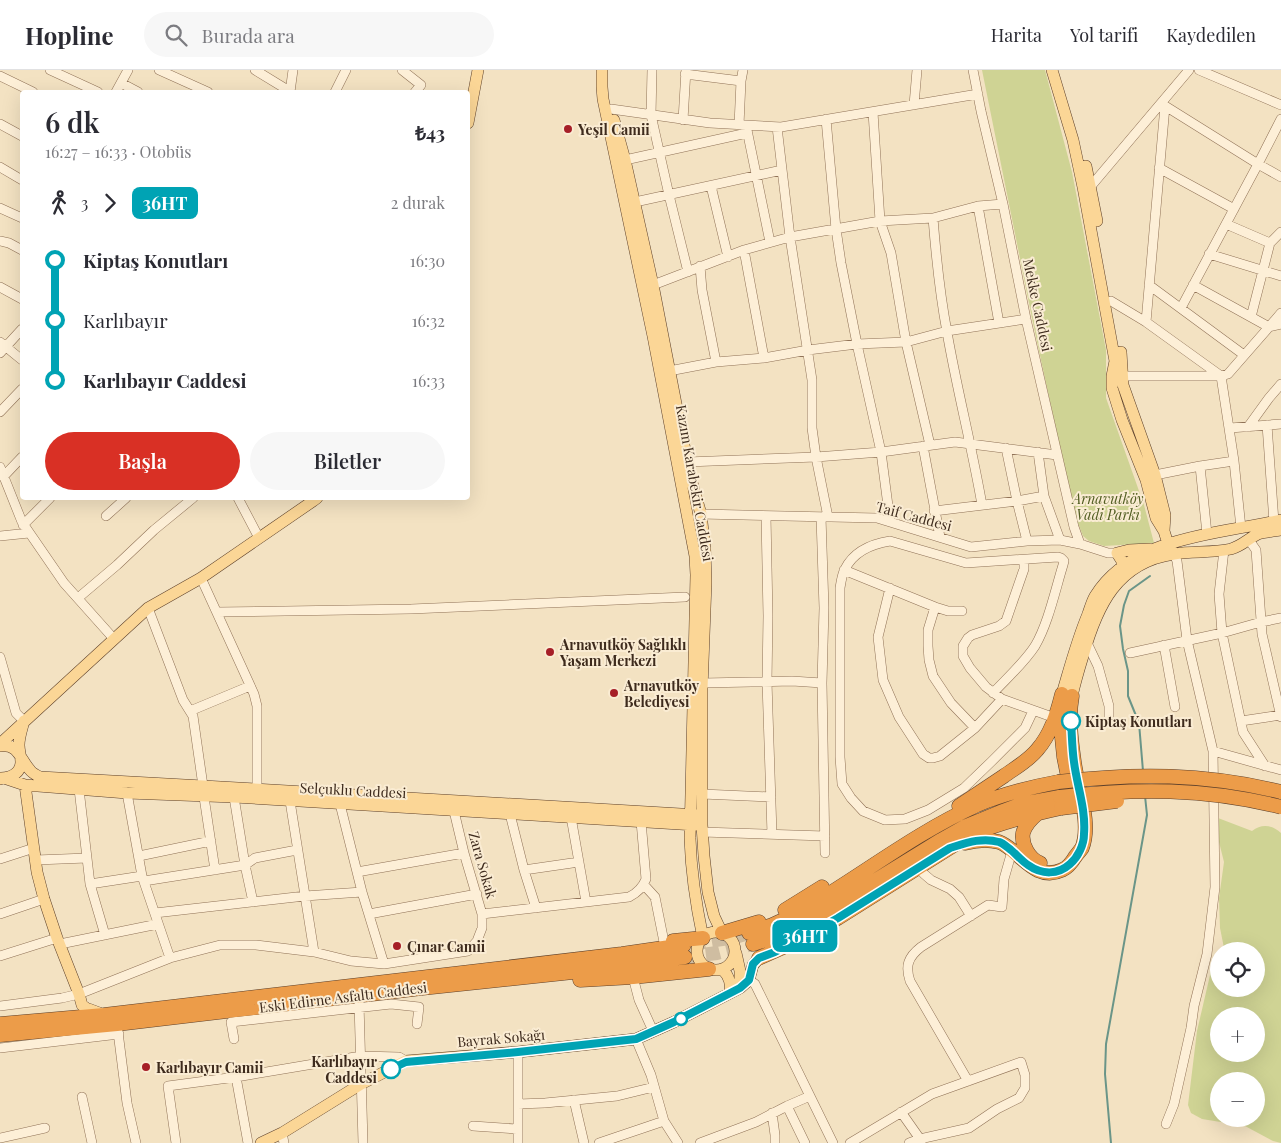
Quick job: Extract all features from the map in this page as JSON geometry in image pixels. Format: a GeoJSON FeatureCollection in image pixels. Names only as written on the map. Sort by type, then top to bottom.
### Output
{"type":"FeatureCollection","features":[{"type":"Feature","properties":{"kind":"highway"},"geometry":{"type":"LineString","coordinates":[[1060,802],[1038,813],[1031,819],[1023,832],[1028,853],[1034,861],[1046,865],[1056,864],[1066,859],[1071,853],[1076,840],[1076,813],[1064,757],[1062,704]]}},
{"type":"Feature","properties":{"kind":"highway"},"geometry":{"type":"LineString","coordinates":[[941,839],[938,822],[1037,751],[1048,735],[1062,704]]}},
{"type":"Feature","properties":{"kind":"highway"},"geometry":{"type":"LineString","coordinates":[[941,839],[991,840],[1001,843],[1029,866],[1044,872],[1063,870],[1073,862],[1082,848],[1084,811],[1074,763],[1070,713],[1062,704]]}},
{"type":"Feature","properties":{"kind":"highway"},"geometry":{"type":"LineString","coordinates":[[759,958],[795,942],[838,918],[918,868],[941,839],[979,804],[1016,792],[1058,782],[1122,776],[1173,776],[1226,781],[1281,792]]}},
{"type":"Feature","properties":{"kind":"highway"},"geometry":{"type":"LineString","coordinates":[[905,845],[796,914],[772,925],[751,938],[780,935],[796,928],[941,839],[964,827],[1033,801],[1060,802],[1115,792],[1159,790],[1233,797],[1281,807]]}},
{"type":"Feature","properties":{"kind":"highway"},"geometry":{"type":"LineString","coordinates":[[722,933],[770,918],[867,861],[905,845],[970,836],[1026,815],[1038,813]]}},
{"type":"Feature","properties":{"kind":"highway"},"geometry":{"type":"LineString","coordinates":[[503,967],[535,957],[703,938]]}},
{"type":"Feature","properties":{"kind":"highway","name":"Eski Edirne Asfaltı Caddesi"},"geometry":{"type":"LineString","coordinates":[[0,1024],[104,1015],[604,956],[685,951],[601,969],[487,982],[359,1001],[118,1029],[0,1035]]}},
{"type":"Feature","properties":{"kind":"highway"},"geometry":{"type":"LineString","coordinates":[[487,982],[521,983],[633,977],[727,964]]}},
{"type":"Feature","properties":{"kind":"main road"},"geometry":{"type":"LineString","coordinates":[[470,112],[478,70]]}},
{"type":"Feature","properties":{"kind":"main road","name":"Kazım Karabekir Caddesi"},"geometry":{"type":"LineString","coordinates":[[602,70],[603,99],[653,336],[692,539],[696,575],[697,822],[708,892],[714,916],[722,933]]}},
{"type":"Feature","properties":{"kind":"main road","name":"Kazım Karabekir Caddesi"},"geometry":{"type":"LineString","coordinates":[[608,70],[611,110],[625,160],[653,285],[687,462],[701,514],[705,549],[695,599],[703,683],[702,794],[690,851],[703,938]]}},
{"type":"Feature","properties":{"kind":"main road"},"geometry":{"type":"LineString","coordinates":[[1052,70],[1087,187],[1122,358],[1112,388],[1122,420],[1146,480],[1156,518],[1164,531],[1171,549]]}},
{"type":"Feature","properties":{"kind":"main road"},"geometry":{"type":"LineString","coordinates":[[1060,70],[1079,137],[1117,376],[1123,386],[1155,475],[1165,515],[1164,531]]}},
{"type":"Feature","properties":{"kind":"main road"},"geometry":{"type":"LineString","coordinates":[[0,745],[148,608],[201,578],[314,500]]}},
{"type":"Feature","properties":{"kind":"main road"},"geometry":{"type":"LineString","coordinates":[[1062,704],[1102,604],[1111,590],[1127,574],[1171,549],[1207,534],[1279,524]]}},
{"type":"Feature","properties":{"kind":"main road"},"geometry":{"type":"LineString","coordinates":[[1122,566],[1122,560],[1117,553],[1142,549],[1205,552],[1224,550],[1242,545],[1258,534],[1279,524]]}},
{"type":"Feature","properties":{"kind":"main road"},"geometry":{"type":"LineString","coordinates":[[1241,528],[1246,532],[1249,540]]}},
{"type":"Feature","properties":{"kind":"main road"},"geometry":{"type":"LineString","coordinates":[[1205,552],[1200,547],[1199,542],[1207,534]]}},
{"type":"Feature","properties":{"kind":"main road"},"geometry":{"type":"LineString","coordinates":[[1062,704],[1082,628],[1094,598],[1104,584],[1122,566],[1153,550]]}},
{"type":"Feature","properties":{"kind":"main road"},"geometry":{"type":"LineString","coordinates":[[20,756],[20,736],[24,721]]}},
{"type":"Feature","properties":{"kind":"main road","name":"Selçuklu Caddesi"},"geometry":{"type":"LineString","coordinates":[[0,745],[7,745],[17,751],[31,771],[40,777],[204,791],[234,797],[290,801],[340,799],[697,822]]}},
{"type":"Feature","properties":{"kind":"main road","name":"Selçuklu Caddesi"},"geometry":{"type":"LineString","coordinates":[[1,779],[13,776],[18,772],[21,761],[20,756]]}},
{"type":"Feature","properties":{"kind":"main road","name":"Selçuklu Caddesi"},"geometry":{"type":"LineString","coordinates":[[1,779],[25,785],[127,793],[257,789],[454,811],[493,808],[510,814],[697,822]]}},
{"type":"Feature","properties":{"kind":"main road"},"geometry":{"type":"LineString","coordinates":[[25,785],[37,872],[44,899],[81,999],[86,1008],[104,1015]]}},
{"type":"Feature","properties":{"kind":"main road"},"geometry":{"type":"LineString","coordinates":[[735,991],[727,974],[727,964],[735,946],[732,940],[722,933],[712,932],[703,938],[697,947],[698,958],[704,967],[727,964],[759,958]]}},
{"type":"Feature","properties":{"kind":"main road"},"geometry":{"type":"LineString","coordinates":[[749,980],[753,964],[759,958]]}},
{"type":"Feature","properties":{"kind":"main road"},"geometry":{"type":"LineString","coordinates":[[727,964],[740,971],[735,991]]}},
{"type":"Feature","properties":{"kind":"main road","name":"Bayrak Sokağı"},"geometry":{"type":"LineString","coordinates":[[261,1143],[283,1138],[361,1084],[406,1062],[636,1039],[735,991],[749,980]]}},
{"type":"Feature","properties":{"kind":"main road"},"geometry":{"type":"LineString","coordinates":[[67,1018],[76,1012],[81,999]]}},
{"type":"Feature","properties":{"kind":"street"},"geometry":{"type":"LineString","coordinates":[[50,70],[94,90]]}},
{"type":"Feature","properties":{"kind":"street"},"geometry":{"type":"LineString","coordinates":[[117,90],[128,70]]}},
{"type":"Feature","properties":{"kind":"street"},"geometry":{"type":"LineString","coordinates":[[158,70],[203,90]]}},
{"type":"Feature","properties":{"kind":"street"},"geometry":{"type":"LineString","coordinates":[[254,70],[287,90]]}},
{"type":"Feature","properties":{"kind":"street"},"geometry":{"type":"LineString","coordinates":[[290,90],[293,70]]}},
{"type":"Feature","properties":{"kind":"street"},"geometry":{"type":"LineString","coordinates":[[336,90],[346,70]]}},
{"type":"Feature","properties":{"kind":"street"},"geometry":{"type":"LineString","coordinates":[[402,70],[421,85],[417,90]]}},
{"type":"Feature","properties":{"kind":"street"},"geometry":{"type":"LineString","coordinates":[[652,70],[651,115],[688,272]]}},
{"type":"Feature","properties":{"kind":"street"},"geometry":{"type":"LineString","coordinates":[[743,70],[740,81],[744,128],[770,242]]}},
{"type":"Feature","properties":{"kind":"street"},"geometry":{"type":"LineString","coordinates":[[914,105],[917,70]]}},
{"type":"Feature","properties":{"kind":"street","name":"Mekke Caddesi"},"geometry":{"type":"LineString","coordinates":[[973,70],[1026,319],[1074,526],[1080,544]]}},
{"type":"Feature","properties":{"kind":"street"},"geometry":{"type":"LineString","coordinates":[[1087,187],[1162,105],[1189,70]]}},
{"type":"Feature","properties":{"kind":"street"},"geometry":{"type":"LineString","coordinates":[[1199,70],[1281,105]]}},
{"type":"Feature","properties":{"kind":"street"},"geometry":{"type":"LineString","coordinates":[[683,120],[686,72],[740,81]]}},
{"type":"Feature","properties":{"kind":"street"},"geometry":{"type":"LineString","coordinates":[[0,76],[28,90]]}},
{"type":"Feature","properties":{"kind":"street"},"geometry":{"type":"LineString","coordinates":[[121,83],[134,90]]}},
{"type":"Feature","properties":{"kind":"street"},"geometry":{"type":"LineString","coordinates":[[611,110],[744,128],[777,127],[978,94]]}},
{"type":"Feature","properties":{"kind":"street"},"geometry":{"type":"LineString","coordinates":[[1162,105],[1281,177]]}},
{"type":"Feature","properties":{"kind":"street"},"geometry":{"type":"LineString","coordinates":[[1146,322],[1159,168],[1162,105]]}},
{"type":"Feature","properties":{"kind":"street"},"geometry":{"type":"LineString","coordinates":[[873,112],[880,221],[891,253],[906,342],[927,446],[934,511],[940,536]]}},
{"type":"Feature","properties":{"kind":"street"},"geometry":{"type":"LineString","coordinates":[[826,119],[841,263],[881,452],[890,521]]}},
{"type":"Feature","properties":{"kind":"street"},"geometry":{"type":"LineString","coordinates":[[1180,308],[1281,119]]}},
{"type":"Feature","properties":{"kind":"street"},"geometry":{"type":"LineString","coordinates":[[0,124],[20,135]]}},
{"type":"Feature","properties":{"kind":"street"},"geometry":{"type":"LineString","coordinates":[[777,127],[790,237],[812,380],[812,428],[824,517],[822,683],[825,853]]}},
{"type":"Feature","properties":{"kind":"street"},"geometry":{"type":"LineString","coordinates":[[625,160],[660,153],[744,128]]}},
{"type":"Feature","properties":{"kind":"street"},"geometry":{"type":"LineString","coordinates":[[0,167],[20,179]]}},
{"type":"Feature","properties":{"kind":"street"},"geometry":{"type":"LineString","coordinates":[[1159,168],[1234,209]]}},
{"type":"Feature","properties":{"kind":"street"},"geometry":{"type":"LineString","coordinates":[[635,202],[782,170]]}},
{"type":"Feature","properties":{"kind":"street"},"geometry":{"type":"LineString","coordinates":[[711,186],[728,257]]}},
{"type":"Feature","properties":{"kind":"street"},"geometry":{"type":"LineString","coordinates":[[653,285],[744,250],[790,237],[880,221],[932,218],[978,206],[1003,204]]}},
{"type":"Feature","properties":{"kind":"street"},"geometry":{"type":"LineString","coordinates":[[978,206],[998,323]]}},
{"type":"Feature","properties":{"kind":"street"},"geometry":{"type":"LineString","coordinates":[[0,208],[20,217]]}},
{"type":"Feature","properties":{"kind":"street"},"geometry":{"type":"LineString","coordinates":[[932,218],[946,331],[975,463],[982,505]]}},
{"type":"Feature","properties":{"kind":"street"},"geometry":{"type":"LineString","coordinates":[[1226,224],[1270,243]]}},
{"type":"Feature","properties":{"kind":"street"},"geometry":{"type":"LineString","coordinates":[[1250,317],[1270,243],[1281,232]]}},
{"type":"Feature","properties":{"kind":"street"},"geometry":{"type":"LineString","coordinates":[[0,241],[20,249]]}},
{"type":"Feature","properties":{"kind":"street"},"geometry":{"type":"LineString","coordinates":[[744,250],[764,358]]}},
{"type":"Feature","properties":{"kind":"street"},"geometry":{"type":"LineString","coordinates":[[1209,254],[1281,276]]}},
{"type":"Feature","properties":{"kind":"street"},"geometry":{"type":"LineString","coordinates":[[700,266],[702,290],[716,362]]}},
{"type":"Feature","properties":{"kind":"street"},"geometry":{"type":"LineString","coordinates":[[1149,285],[1244,355]]}},
{"type":"Feature","properties":{"kind":"street"},"geometry":{"type":"LineString","coordinates":[[1193,285],[1269,328],[1281,324]]}},
{"type":"Feature","properties":{"kind":"street"},"geometry":{"type":"LineString","coordinates":[[0,287],[20,298]]}},
{"type":"Feature","properties":{"kind":"street"},"geometry":{"type":"LineString","coordinates":[[1111,301],[1146,322],[1221,376],[1230,428],[1241,528]]}},
{"type":"Feature","properties":{"kind":"street"},"geometry":{"type":"LineString","coordinates":[[1117,376],[1221,376],[1228,374],[1281,313]]}},
{"type":"Feature","properties":{"kind":"street"},"geometry":{"type":"LineString","coordinates":[[669,371],[716,362],[764,358],[857,344],[906,342],[946,331],[1026,319]]}},
{"type":"Feature","properties":{"kind":"street"},"geometry":{"type":"LineString","coordinates":[[20,331],[2,347],[20,359]]}},
{"type":"Feature","properties":{"kind":"street"},"geometry":{"type":"LineString","coordinates":[[1248,427],[1281,384]]}},
{"type":"Feature","properties":{"kind":"street"},"geometry":{"type":"LineString","coordinates":[[0,412],[20,391]]}},
{"type":"Feature","properties":{"kind":"street"},"geometry":{"type":"LineString","coordinates":[[1230,428],[1281,424]]}},
{"type":"Feature","properties":{"kind":"street"},"geometry":{"type":"LineString","coordinates":[[1267,425],[1279,524]]}},
{"type":"Feature","properties":{"kind":"street"},"geometry":{"type":"LineString","coordinates":[[687,462],[816,457],[881,452],[955,442],[1057,455]]}},
{"type":"Feature","properties":{"kind":"street"},"geometry":{"type":"LineString","coordinates":[[1006,448],[1027,540]]}},
{"type":"Feature","properties":{"kind":"street"},"geometry":{"type":"LineString","coordinates":[[1038,452],[1044,496],[1060,540]]}},
{"type":"Feature","properties":{"kind":"street"},"geometry":{"type":"LineString","coordinates":[[3,477],[20,459]]}},
{"type":"Feature","properties":{"kind":"street"},"geometry":{"type":"LineString","coordinates":[[1155,475],[1234,461]]}},
{"type":"Feature","properties":{"kind":"street"},"geometry":{"type":"LineString","coordinates":[[1200,466],[1207,534]]}},
{"type":"Feature","properties":{"kind":"street"},"geometry":{"type":"LineString","coordinates":[[0,467],[23,525],[64,583],[114,639]]}},
{"type":"Feature","properties":{"kind":"street"},"geometry":{"type":"LineString","coordinates":[[934,511],[1044,496]]}},
{"type":"Feature","properties":{"kind":"street"},"geometry":{"type":"LineString","coordinates":[[23,525],[48,500]]}},
{"type":"Feature","properties":{"kind":"street"},"geometry":{"type":"LineString","coordinates":[[106,516],[124,500]]}},
{"type":"Feature","properties":{"kind":"street"},"geometry":{"type":"LineString","coordinates":[[78,598],[191,500]]}},
{"type":"Feature","properties":{"kind":"street"},"geometry":{"type":"LineString","coordinates":[[239,500],[259,538]]}},
{"type":"Feature","properties":{"kind":"street","name":"Taif Caddesi"},"geometry":{"type":"LineString","coordinates":[[701,514],[877,518],[971,547],[1027,540],[1060,540],[1108,553],[1117,553]]}},
{"type":"Feature","properties":{"kind":"street"},"geometry":{"type":"LineString","coordinates":[[766,516],[767,682],[772,834]]}},
{"type":"Feature","properties":{"kind":"street"},"geometry":{"type":"LineString","coordinates":[[0,536],[29,533]]}},
{"type":"Feature","properties":{"kind":"street"},"geometry":{"type":"LineString","coordinates":[[1241,721],[1281,716],[1262,634],[1256,550],[1249,540]]}},
{"type":"Feature","properties":{"kind":"street"},"geometry":{"type":"LineString","coordinates":[[994,693],[1034,647],[1043,629],[1064,563],[1060,557],[966,563],[890,541],[865,548],[854,556],[844,570],[840,588],[840,757],[842,784],[863,811],[885,820],[905,819],[928,810],[964,788],[1025,728],[1033,711]]}},
{"type":"Feature","properties":{"kind":"street"},"geometry":{"type":"LineString","coordinates":[[1166,1124],[1174,1104],[1194,1006],[1207,954],[1215,887],[1213,751],[1187,640],[1177,560],[1171,549]]}},
{"type":"Feature","properties":{"kind":"street"},"geometry":{"type":"LineString","coordinates":[[1224,550],[1219,594],[1222,633],[1242,732],[1266,766]]}},
{"type":"Feature","properties":{"kind":"street"},"geometry":{"type":"LineString","coordinates":[[1024,560],[1024,568],[1006,621],[999,626],[968,638],[963,646],[963,656],[970,668],[986,687],[1002,699],[1033,711],[1062,704]]}},
{"type":"Feature","properties":{"kind":"street"},"geometry":{"type":"LineString","coordinates":[[844,570],[935,607],[948,611],[962,611]]}},
{"type":"Feature","properties":{"kind":"street"},"geometry":{"type":"LineString","coordinates":[[201,578],[250,686],[257,706],[257,789]]}},
{"type":"Feature","properties":{"kind":"street"},"geometry":{"type":"LineString","coordinates":[[890,588],[878,637],[883,680],[899,717],[923,754],[929,758],[940,756],[975,728],[1002,699]]}},
{"type":"Feature","properties":{"kind":"street"},"geometry":{"type":"LineString","coordinates":[[216,612],[411,609],[695,599]]}},
{"type":"Feature","properties":{"kind":"street"},"geometry":{"type":"LineString","coordinates":[[935,607],[928,630],[932,676],[951,703],[975,728]]}},
{"type":"Feature","properties":{"kind":"street"},"geometry":{"type":"LineString","coordinates":[[148,608],[183,700],[193,716],[215,870]]}},
{"type":"Feature","properties":{"kind":"street"},"geometry":{"type":"LineString","coordinates":[[1130,653],[1281,618]]}},
{"type":"Feature","properties":{"kind":"street"},"geometry":{"type":"LineString","coordinates":[[1087,643],[1098,666],[1109,706],[1109,722]]}},
{"type":"Feature","properties":{"kind":"street"},"geometry":{"type":"LineString","coordinates":[[1164,645],[1175,707]]}},
{"type":"Feature","properties":{"kind":"street"},"geometry":{"type":"LineString","coordinates":[[0,657],[16,713],[24,721]]}},
{"type":"Feature","properties":{"kind":"street"},"geometry":{"type":"LineString","coordinates":[[703,683],[792,681],[822,683]]}},
{"type":"Feature","properties":{"kind":"street"},"geometry":{"type":"LineString","coordinates":[[190,711],[250,686]]}},
{"type":"Feature","properties":{"kind":"street"},"geometry":{"type":"LineString","coordinates":[[1213,751],[1281,770]]}},
{"type":"Feature","properties":{"kind":"street"},"geometry":{"type":"LineString","coordinates":[[79,789],[90,884],[105,935]]}},
{"type":"Feature","properties":{"kind":"street"},"geometry":{"type":"LineString","coordinates":[[127,793],[143,879],[170,958]]}},
{"type":"Feature","properties":{"kind":"street"},"geometry":{"type":"LineString","coordinates":[[702,794],[771,797]]}},
{"type":"Feature","properties":{"kind":"street"},"geometry":{"type":"LineString","coordinates":[[234,797],[253,902]]}},
{"type":"Feature","properties":{"kind":"street"},"geometry":{"type":"LineString","coordinates":[[0,1006],[62,998],[81,999],[170,958],[220,945],[256,945],[314,952],[351,961],[384,964],[362,892],[340,799]]}},
{"type":"Feature","properties":{"kind":"street"},"geometry":{"type":"LineString","coordinates":[[290,801],[314,952]]}},
{"type":"Feature","properties":{"kind":"street","name":"Zara Sokak"},"geometry":{"type":"LineString","coordinates":[[384,964],[468,951],[477,941],[482,928],[482,914],[454,811]]}},
{"type":"Feature","properties":{"kind":"street"},"geometry":{"type":"LineString","coordinates":[[510,814],[536,908]]}},
{"type":"Feature","properties":{"kind":"street"},"geometry":{"type":"LineString","coordinates":[[572,817],[586,902]]}},
{"type":"Feature","properties":{"kind":"street"},"geometry":{"type":"LineString","coordinates":[[482,914],[629,897],[644,885],[646,878],[640,821]]}},
{"type":"Feature","properties":{"kind":"street"},"geometry":{"type":"LineString","coordinates":[[697,822],[772,834],[825,836]]}},
{"type":"Feature","properties":{"kind":"street"},"geometry":{"type":"LineString","coordinates":[[139,856],[211,841]]}},
{"type":"Feature","properties":{"kind":"street"},"geometry":{"type":"LineString","coordinates":[[0,859],[34,848]]}},
{"type":"Feature","properties":{"kind":"street"},"geometry":{"type":"LineString","coordinates":[[90,884],[215,870],[245,865],[255,858],[297,850]]}},
{"type":"Feature","properties":{"kind":"street"},"geometry":{"type":"LineString","coordinates":[[968,1081],[910,981],[907,971],[909,960],[914,952],[988,905],[1002,907],[1004,878],[1012,851]]}},
{"type":"Feature","properties":{"kind":"street"},"geometry":{"type":"LineString","coordinates":[[357,872],[464,853]]}},
{"type":"Feature","properties":{"kind":"street"},"geometry":{"type":"LineString","coordinates":[[36,860],[87,858]]}},
{"type":"Feature","properties":{"kind":"street"},"geometry":{"type":"LineString","coordinates":[[524,870],[579,862]]}},
{"type":"Feature","properties":{"kind":"street"},"geometry":{"type":"LineString","coordinates":[[918,868],[931,880],[950,889],[959,897],[971,916]]}},
{"type":"Feature","properties":{"kind":"street"},"geometry":{"type":"LineString","coordinates":[[644,885],[655,897],[664,942]]}},
{"type":"Feature","properties":{"kind":"street"},"geometry":{"type":"LineString","coordinates":[[155,913],[304,896],[362,892]]}},
{"type":"Feature","properties":{"kind":"street"},"geometry":{"type":"LineString","coordinates":[[369,914],[477,894]]}},
{"type":"Feature","properties":{"kind":"street"},"geometry":{"type":"LineString","coordinates":[[0,914],[44,899]]}},
{"type":"Feature","properties":{"kind":"street"},"geometry":{"type":"LineString","coordinates":[[0,956],[59,941],[105,935],[158,924]]}},
{"type":"Feature","properties":{"kind":"street"},"geometry":{"type":"LineString","coordinates":[[633,977],[639,1000],[653,1031]]}},
{"type":"Feature","properties":{"kind":"street"},"geometry":{"type":"LineString","coordinates":[[749,980],[756,984],[833,1143]]}},
{"type":"Feature","properties":{"kind":"street"},"geometry":{"type":"LineString","coordinates":[[359,1001],[362,1143]]}},
{"type":"Feature","properties":{"kind":"street","name":"Eski Edirne Asfaltı Caddesi"},"geometry":{"type":"LineString","coordinates":[[234,1039],[231,1022],[359,1001],[420,1007],[417,1024]]}},
{"type":"Feature","properties":{"kind":"street"},"geometry":{"type":"LineString","coordinates":[[118,1029],[126,1103],[136,1143]]}},
{"type":"Feature","properties":{"kind":"street","name":"Eski Edirne Asfaltı Caddesi"},"geometry":{"type":"LineString","coordinates":[[0,1048],[118,1029]]}},
{"type":"Feature","properties":{"kind":"street"},"geometry":{"type":"LineString","coordinates":[[636,1039],[654,1087],[664,1121],[678,1143]]}},
{"type":"Feature","properties":{"kind":"street"},"geometry":{"type":"LineString","coordinates":[[518,1052],[518,1143]]}},
{"type":"Feature","properties":{"kind":"street"},"geometry":{"type":"LineString","coordinates":[[176,1143],[168,1086],[236,1077],[361,1056],[399,1057],[406,1062]]}},
{"type":"Feature","properties":{"kind":"street"},"geometry":{"type":"LineString","coordinates":[[850,1143],[932,1094],[1021,1062],[1025,1075],[1025,1088],[1019,1098],[997,1109],[969,1128],[909,1143]]}},
{"type":"Feature","properties":{"kind":"street"},"geometry":{"type":"LineString","coordinates":[[236,1077],[248,1143]]}},
{"type":"Feature","properties":{"kind":"street"},"geometry":{"type":"LineString","coordinates":[[518,1104],[617,1096],[654,1087]]}},
{"type":"Feature","properties":{"kind":"street"},"geometry":{"type":"LineString","coordinates":[[700,1143],[756,1122],[810,1096]]}},
{"type":"Feature","properties":{"kind":"street"},"geometry":{"type":"LineString","coordinates":[[82,1097],[92,1143]]}},
{"type":"Feature","properties":{"kind":"street"},"geometry":{"type":"LineString","coordinates":[[574,1100],[584,1143]]}},
{"type":"Feature","properties":{"kind":"street"},"geometry":{"type":"LineString","coordinates":[[787,1106],[805,1143]]}},
{"type":"Feature","properties":{"kind":"street"},"geometry":{"type":"LineString","coordinates":[[901,1112],[920,1141]]}},
{"type":"Feature","properties":{"kind":"street"},"geometry":{"type":"LineString","coordinates":[[772,1113],[775,1143]]}},
{"type":"Feature","properties":{"kind":"street"},"geometry":{"type":"LineString","coordinates":[[599,1143],[664,1121]]}},
{"type":"Feature","properties":{"kind":"street"},"geometry":{"type":"LineString","coordinates":[[473,1126],[517,1129]]}},
{"type":"Feature","properties":{"kind":"street"},"geometry":{"type":"LineString","coordinates":[[0,1138],[45,1128]]}},
{"type":"Feature","properties":{"kind":"green space","name":"Arnavutköy Vadi Parkı"},"geometry":{"type":"Polygon","coordinates":[[[982,70],[1045,70],[1072,172],[1106,350],[1106,398],[1144,505],[1154,543],[1104,546],[1089,541],[1083,536],[1074,513],[1033,323],[982,70]]]}},
{"type":"Feature","properties":{"kind":"green space"},"geometry":{"type":"Polygon","coordinates":[[[1218,818],[1252,831],[1259,827],[1267,826],[1281,833],[1281,1143],[1273,1141],[1247,1127],[1265,1127],[1265,1072],[1210,1072],[1210,1120],[1202,1119],[1191,1113],[1188,1105],[1197,1031],[1210,975],[1210,997],[1265,997],[1265,942],[1223,942],[1220,928],[1219,898],[1224,862],[1216,830],[1218,818]]]}},
{"type":"Feature","properties":{"kind":"waterway"},"geometry":{"type":"LineString","coordinates":[[1143,771],[1139,723],[1128,696],[1128,671],[1120,626],[1129,591],[1150,576]]}},
{"type":"Feature","properties":{"kind":"waterway"},"geometry":{"type":"LineString","coordinates":[[1111,1143],[1105,1074],[1106,1044],[1147,815],[1145,796]]}},
{"type":"Feature","properties":{"kind":"tunnel"},"geometry":{"type":"LineString","coordinates":[[691,944],[749,933]]}},
{"type":"Feature","properties":{"kind":"tunnel"},"geometry":{"type":"LineString","coordinates":[[685,957],[717,953],[753,944]]}},
{"type":"Feature","properties":{"kind":"bus line","name":"36HT"},"geometry":{"type":"LineString","coordinates":[[391,1069],[406,1062],[636,1039],[740,988],[749,980],[750,970],[759,958],[795,942],[838,918],[950,848],[969,842],[991,840],[1001,843],[1029,866],[1044,872],[1063,870],[1073,862],[1082,848],[1084,834],[1084,811],[1074,763],[1071,721]]}},
{"type":"Feature","properties":{"kind":"place","name":"Yeşil Camii"},"geometry":{"type":"Point","coordinates":[568,129]}},
{"type":"Feature","properties":{"kind":"place","name":"Arnavutköy Sağlıklı Yaşam Merkezi"},"geometry":{"type":"Point","coordinates":[550,652]}},
{"type":"Feature","properties":{"kind":"place","name":"Arnavutköy Belediyesi"},"geometry":{"type":"Point","coordinates":[614,693]}},
{"type":"Feature","properties":{"kind":"place","name":"Kiptaş Konutları"},"geometry":{"type":"Point","coordinates":[1071,721]}},
{"type":"Feature","properties":{"kind":"place","name":"Çınar Camii"},"geometry":{"type":"Point","coordinates":[397,946]}},
{"type":"Feature","properties":{"kind":"place","name":"Karlıbayır Camii"},"geometry":{"type":"Point","coordinates":[146,1067]}},
{"type":"Feature","properties":{"kind":"place","name":"Karlıbayır Caddesi"},"geometry":{"type":"Point","coordinates":[391,1069]}}]}
